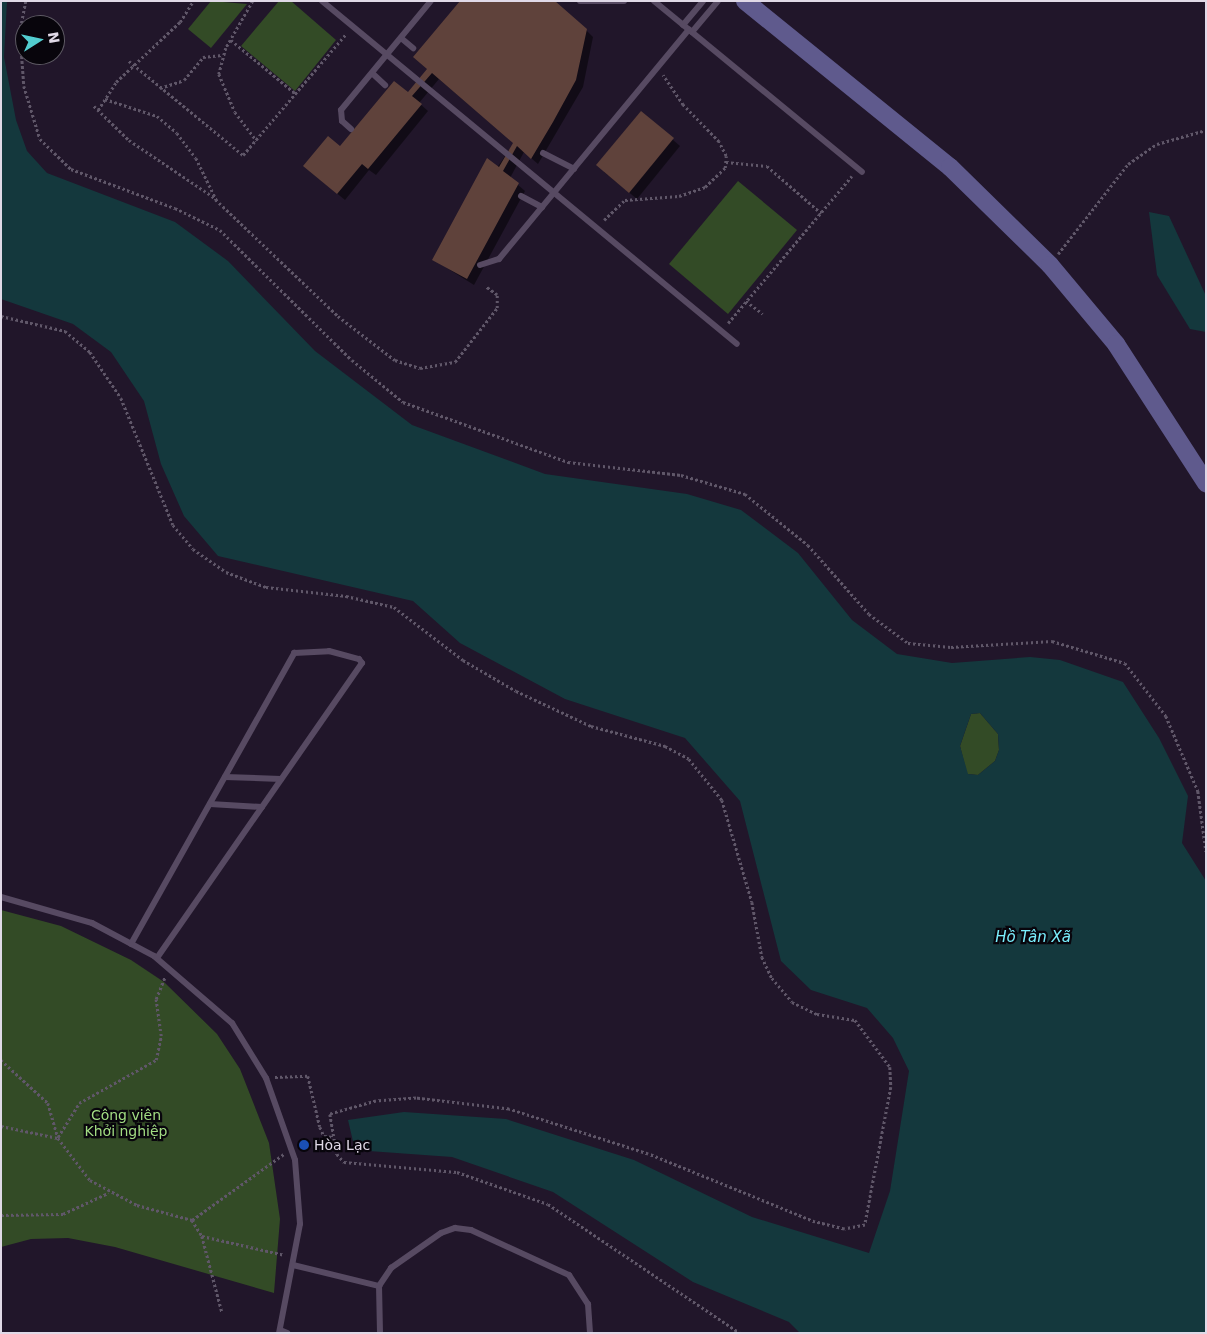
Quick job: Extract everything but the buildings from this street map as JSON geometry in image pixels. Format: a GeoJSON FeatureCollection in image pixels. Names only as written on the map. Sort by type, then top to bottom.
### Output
{"type":"FeatureCollection","features":[{"type":"Feature","properties":{"kind":"street"},"geometry":{"type":"LineString","coordinates":[[745,1],[950,167],[1050,265],[1116,344],[1206,483]]}},
{"type":"Feature","properties":{"kind":"lane"},"geometry":{"type":"LineString","coordinates":[[322,1],[386,56],[556,192],[737,344]]}},
{"type":"Feature","properties":{"kind":"lane"},"geometry":{"type":"LineString","coordinates":[[350,129],[342,121],[341,110],[431,1]]}},
{"type":"Feature","properties":{"kind":"lane"},"geometry":{"type":"LineString","coordinates":[[580,1],[624,1]]}},
{"type":"Feature","properties":{"kind":"lane"},"geometry":{"type":"LineString","coordinates":[[654,1],[862,172]]}},
{"type":"Feature","properties":{"kind":"lane"},"geometry":{"type":"LineString","coordinates":[[683,25],[703,1]]}},
{"type":"Feature","properties":{"kind":"lane"},"geometry":{"type":"LineString","coordinates":[[480,265],[499,259],[690,31],[718,1]]}},
{"type":"Feature","properties":{"kind":"lane"},"geometry":{"type":"LineString","coordinates":[[401,38],[413,48]]}},
{"type":"Feature","properties":{"kind":"lane"},"geometry":{"type":"LineString","coordinates":[[372,73],[385,85]]}},
{"type":"Feature","properties":{"kind":"lane"},"geometry":{"type":"LineString","coordinates":[[543,153],[574,169]]}},
{"type":"Feature","properties":{"kind":"lane"},"geometry":{"type":"LineString","coordinates":[[521,196],[542,208]]}},
{"type":"Feature","properties":{"kind":"lane"},"geometry":{"type":"LineString","coordinates":[[131,944],[294,653],[329,651],[359,659],[362,664],[157,958]]}},
{"type":"Feature","properties":{"kind":"lane"},"geometry":{"type":"LineString","coordinates":[[225,777],[281,779]]}},
{"type":"Feature","properties":{"kind":"lane"},"geometry":{"type":"LineString","coordinates":[[210,804],[262,806]]}},
{"type":"Feature","properties":{"kind":"lane"},"geometry":{"type":"LineString","coordinates":[[1,897],[92,923],[157,958],[232,1023],[266,1078],[291,1149],[300,1224],[279,1331],[287,1333]]}},
{"type":"Feature","properties":{"kind":"lane"},"geometry":{"type":"LineString","coordinates":[[380,1333],[379,1286],[391,1268],[441,1233],[471,1230],[569,1275],[588,1304],[590,1333]]}},
{"type":"Feature","properties":{"kind":"lane"},"geometry":{"type":"LineString","coordinates":[[293,1265],[379,1286]]}},
{"type":"Feature","properties":{"kind":"path"},"geometry":{"type":"LineString","coordinates":[[26,1],[20,31],[24,86],[40,139],[71,169],[175,208],[220,230],[352,360],[403,402],[568,462],[681,476],[746,494],[808,545],[869,614],[908,643],[951,647],[1052,641],[1124,663],[1170,724],[1198,791],[1206,851]]}},
{"type":"Feature","properties":{"kind":"path"},"geometry":{"type":"LineString","coordinates":[[98,111],[105,99],[133,64],[180,22],[193,1]]}},
{"type":"Feature","properties":{"kind":"path"},"geometry":{"type":"LineString","coordinates":[[253,1],[222,55],[222,87],[257,142]]}},
{"type":"Feature","properties":{"kind":"path"},"geometry":{"type":"LineString","coordinates":[[129,61],[239,155],[257,142],[346,34]]}},
{"type":"Feature","properties":{"kind":"path"},"geometry":{"type":"LineString","coordinates":[[231,40],[296,94]]}},
{"type":"Feature","properties":{"kind":"path"},"geometry":{"type":"LineString","coordinates":[[160,88],[184,80],[203,56],[222,55]]}},
{"type":"Feature","properties":{"kind":"path"},"geometry":{"type":"LineString","coordinates":[[604,220],[625,200],[679,196],[705,188],[718,179],[726,162],[719,142],[683,105],[662,75]]}},
{"type":"Feature","properties":{"kind":"path"},"geometry":{"type":"LineString","coordinates":[[105,99],[157,116],[177,133],[196,158],[217,202]]}},
{"type":"Feature","properties":{"kind":"path"},"geometry":{"type":"LineString","coordinates":[[94,106],[136,146],[217,202],[372,345],[403,362],[440,368],[455,362],[497,308],[497,295],[486,287]]}},
{"type":"Feature","properties":{"kind":"path"},"geometry":{"type":"LineString","coordinates":[[1050,265],[1128,164],[1157,144],[1206,130]]}},
{"type":"Feature","properties":{"kind":"path"},"geometry":{"type":"LineString","coordinates":[[726,162],[767,166],[821,213]]}},
{"type":"Feature","properties":{"kind":"path"},"geometry":{"type":"LineString","coordinates":[[728,323],[852,176]]}},
{"type":"Feature","properties":{"kind":"path"},"geometry":{"type":"LineString","coordinates":[[746,301],[763,314]]}},
{"type":"Feature","properties":{"kind":"path"},"geometry":{"type":"LineString","coordinates":[[1,316],[65,331],[90,352],[121,398],[173,524],[193,549],[226,572],[266,587],[346,596],[394,607],[463,660],[516,691],[591,726],[656,743],[689,760],[722,800],[730,820],[762,957],[772,978],[792,1002],[817,1014],[855,1020],[890,1067],[891,1087],[865,1225],[856,1229],[816,1222],[586,1131],[509,1109],[451,1100],[376,1101],[330,1114],[334,1137],[344,1162],[457,1172],[548,1204],[740,1333]]}},
{"type":"Feature","properties":{"kind":"path"},"geometry":{"type":"LineString","coordinates":[[58,1138],[79,1103],[156,1060],[161,1036],[156,999],[170,970]]}},
{"type":"Feature","properties":{"kind":"path"},"geometry":{"type":"LineString","coordinates":[[1,1060],[48,1103],[58,1138],[90,1180],[108,1193],[192,1220],[202,1236],[222,1312]]}},
{"type":"Feature","properties":{"kind":"path"},"geometry":{"type":"LineString","coordinates":[[266,1078],[308,1076],[324,1136],[334,1137]]}},
{"type":"Feature","properties":{"kind":"path"},"geometry":{"type":"LineString","coordinates":[[1,1126],[58,1138]]}},
{"type":"Feature","properties":{"kind":"path"},"geometry":{"type":"LineString","coordinates":[[192,1220],[291,1149]]}},
{"type":"Feature","properties":{"kind":"path"},"geometry":{"type":"LineString","coordinates":[[1,1215],[63,1214],[108,1193]]}},
{"type":"Feature","properties":{"kind":"path"},"geometry":{"type":"LineString","coordinates":[[202,1236],[295,1257]]}},
{"type":"Feature","properties":{"kind":"green space"},"geometry":{"type":"Polygon","coordinates":[[[211,1],[247,4],[211,48],[188,29],[211,1]]]}},
{"type":"Feature","properties":{"kind":"green space"},"geometry":{"type":"Polygon","coordinates":[[[279,1],[291,1],[336,40],[295,91],[241,46],[279,1]]]}},
{"type":"Feature","properties":{"kind":"green space"},"geometry":{"type":"Polygon","coordinates":[[[738,181],[797,230],[728,314],[669,264],[738,181]]]}},
{"type":"Feature","properties":{"kind":"green space"},"geometry":{"type":"Polygon","coordinates":[[[980,713],[998,734],[999,750],[995,761],[978,775],[967,774],[960,746],[971,714],[980,713]]]}},
{"type":"Feature","properties":{"kind":"green space","name":"Công viên Khởi nghiệp"},"geometry":{"type":"Polygon","coordinates":[[[1,910],[61,926],[131,960],[164,982],[217,1034],[240,1069],[269,1143],[280,1219],[274,1293],[115,1247],[68,1238],[31,1239],[1,1247],[1,910]]]}},
{"type":"Feature","properties":{"kind":"water","name":"Hồ Tân Xã"},"geometry":{"type":"Polygon","coordinates":[[[1,1],[7,1],[4,57],[16,120],[27,151],[47,173],[175,222],[228,261],[315,351],[412,425],[545,474],[687,494],[741,510],[798,553],[852,620],[897,654],[952,663],[1030,657],[1060,660],[1123,682],[1159,738],[1188,796],[1182,843],[1206,881],[1206,1333],[800,1333],[789,1322],[693,1282],[553,1192],[452,1157],[355,1150],[348,1120],[404,1112],[506,1119],[634,1160],[752,1217],[869,1253],[890,1191],[909,1071],[893,1038],[867,1008],[811,990],[781,961],[740,801],[685,738],[565,699],[460,643],[413,601],[218,556],[184,516],[161,464],[144,401],[111,352],[73,324],[1,299],[1,1]],[[980,713],[971,714],[960,746],[968,774],[978,775],[995,761],[999,750],[998,734],[980,713]]]}},
{"type":"Feature","properties":{"kind":"water"},"geometry":{"type":"Polygon","coordinates":[[[1149,212],[1169,216],[1206,296],[1206,332],[1190,329],[1157,275],[1149,212]]]}},
{"type":"Feature","properties":{"kind":"place","name":"Hòa Lạc"},"geometry":{"type":"Point","coordinates":[304,1145]}}]}
